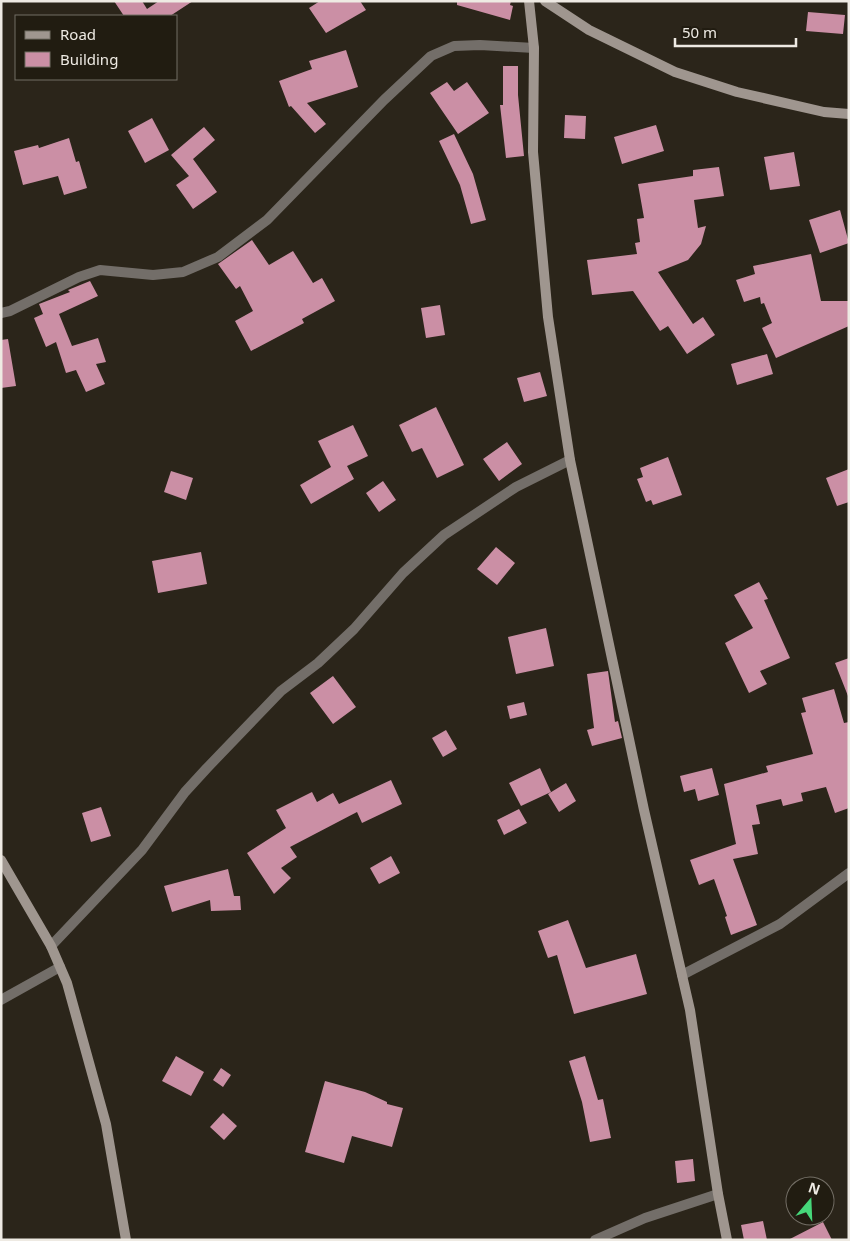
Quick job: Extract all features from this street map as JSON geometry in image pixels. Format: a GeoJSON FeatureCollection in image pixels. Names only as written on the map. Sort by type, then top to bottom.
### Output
{"type":"FeatureCollection","features":[{"type":"Feature","properties":{"kind":"street"},"geometry":{"type":"LineString","coordinates":[[529,1],[534,48],[532,94],[535,172],[548,317],[570,460],[598,600],[690,1010],[718,1194],[728,1240]]}},
{"type":"Feature","properties":{"kind":"street"},"geometry":{"type":"LineString","coordinates":[[545,1],[589,30],[675,72],[738,92],[824,112],[849,114]]}},
{"type":"Feature","properties":{"kind":"street"},"geometry":{"type":"LineString","coordinates":[[1,313],[10,311],[100,270],[153,275],[176,273],[183,272],[218,257],[267,220],[384,100],[431,56],[454,46],[480,45],[534,48]]}},
{"type":"Feature","properties":{"kind":"street"},"geometry":{"type":"LineString","coordinates":[[51,946],[142,850],[185,792],[206,768],[281,691],[318,663],[354,629],[403,573],[444,535],[516,487],[570,460]]}},
{"type":"Feature","properties":{"kind":"street"},"geometry":{"type":"LineString","coordinates":[[1,860],[51,946],[60,967],[84,1040],[106,1124],[126,1240]]}},
{"type":"Feature","properties":{"kind":"street"},"geometry":{"type":"LineString","coordinates":[[682,975],[780,924],[849,873]]}},
{"type":"Feature","properties":{"kind":"street"},"geometry":{"type":"LineString","coordinates":[[1,1000],[60,967]]}},
{"type":"Feature","properties":{"kind":"street"},"geometry":{"type":"LineString","coordinates":[[595,1240],[645,1218],[718,1194]]}},
{"type":"Feature","properties":{"kind":"building"},"geometry":{"type":"Polygon","coordinates":[[[114,1],[142,1],[147,9],[159,1],[193,1],[172,15],[123,15],[114,1]]]}},
{"type":"Feature","properties":{"kind":"building"},"geometry":{"type":"Polygon","coordinates":[[[320,1],[360,1],[366,10],[326,33],[309,8],[320,1]]]}},
{"type":"Feature","properties":{"kind":"building"},"geometry":{"type":"Polygon","coordinates":[[[457,1],[511,1],[510,5],[513,6],[510,20],[457,5],[457,1]]]}},
{"type":"Feature","properties":{"kind":"building"},"geometry":{"type":"Polygon","coordinates":[[[808,12],[845,15],[843,34],[806,31],[808,12]]]}},
{"type":"Feature","properties":{"kind":"building"},"geometry":{"type":"Polygon","coordinates":[[[346,50],[358,87],[307,103],[326,124],[315,133],[291,106],[289,107],[279,81],[312,69],[309,61],[346,50]]]}},
{"type":"Feature","properties":{"kind":"building"},"geometry":{"type":"Polygon","coordinates":[[[503,66],[518,66],[518,95],[524,156],[506,158],[500,105],[503,105],[503,66]]]}},
{"type":"Feature","properties":{"kind":"building"},"geometry":{"type":"Polygon","coordinates":[[[447,82],[454,91],[467,82],[489,113],[458,134],[430,93],[447,82]]]}},
{"type":"Feature","properties":{"kind":"building"},"geometry":{"type":"Polygon","coordinates":[[[565,115],[586,116],[585,139],[564,138],[565,115]]]}},
{"type":"Feature","properties":{"kind":"building"},"geometry":{"type":"Polygon","coordinates":[[[152,118],[169,150],[145,163],[128,131],[152,118]]]}},
{"type":"Feature","properties":{"kind":"building"},"geometry":{"type":"Polygon","coordinates":[[[656,125],[664,151],[622,164],[614,137],[656,125]]]}},
{"type":"Feature","properties":{"kind":"building"},"geometry":{"type":"Polygon","coordinates":[[[204,127],[215,140],[193,159],[217,192],[193,209],[176,185],[189,176],[171,155],[204,127]]]}},
{"type":"Feature","properties":{"kind":"building"},"geometry":{"type":"Polygon","coordinates":[[[454,134],[473,174],[486,220],[471,224],[460,185],[439,141],[454,134]]]}},
{"type":"Feature","properties":{"kind":"building"},"geometry":{"type":"Polygon","coordinates":[[[69,138],[76,162],[79,161],[87,188],[64,195],[58,176],[23,185],[14,151],[38,145],[39,148],[69,138]]]}},
{"type":"Feature","properties":{"kind":"building"},"geometry":{"type":"Polygon","coordinates":[[[794,152],[800,186],[770,190],[764,157],[794,152]]]}},
{"type":"Feature","properties":{"kind":"building"},"geometry":{"type":"Polygon","coordinates":[[[719,167],[724,196],[694,200],[698,228],[706,226],[701,244],[688,260],[658,272],[693,324],[703,317],[715,335],[687,354],[668,326],[660,331],[633,291],[592,295],[587,260],[637,254],[635,243],[640,242],[637,219],[644,218],[638,184],[693,176],[693,170],[719,167]]]}},
{"type":"Feature","properties":{"kind":"building"},"geometry":{"type":"Polygon","coordinates":[[[840,210],[849,243],[820,253],[809,220],[840,210]]]}},
{"type":"Feature","properties":{"kind":"building"},"geometry":{"type":"Polygon","coordinates":[[[252,240],[269,265],[293,251],[313,283],[322,278],[335,301],[302,319],[304,323],[251,351],[235,321],[253,311],[240,286],[236,289],[218,264],[252,240]]]}},
{"type":"Feature","properties":{"kind":"building"},"geometry":{"type":"Polygon","coordinates":[[[811,254],[821,301],[849,301],[849,326],[776,358],[762,328],[772,323],[764,303],[761,304],[760,297],[744,302],[736,280],[755,274],[753,266],[811,254]]]}},
{"type":"Feature","properties":{"kind":"building"},"geometry":{"type":"Polygon","coordinates":[[[90,281],[98,296],[59,314],[72,346],[98,338],[106,362],[96,364],[105,384],[86,392],[76,370],[66,373],[56,342],[46,347],[34,318],[43,314],[39,304],[70,292],[68,290],[90,281]]]}},
{"type":"Feature","properties":{"kind":"building"},"geometry":{"type":"Polygon","coordinates":[[[440,305],[445,335],[426,338],[421,308],[440,305]]]}},
{"type":"Feature","properties":{"kind":"building"},"geometry":{"type":"Polygon","coordinates":[[[8,339],[16,386],[1,388],[1,340],[8,339]]]}},
{"type":"Feature","properties":{"kind":"building"},"geometry":{"type":"Polygon","coordinates":[[[767,354],[773,374],[737,385],[731,364],[767,354]]]}},
{"type":"Feature","properties":{"kind":"building"},"geometry":{"type":"Polygon","coordinates":[[[540,372],[547,396],[524,402],[517,378],[540,372]]]}},
{"type":"Feature","properties":{"kind":"building"},"geometry":{"type":"Polygon","coordinates":[[[436,407],[464,465],[437,478],[422,448],[412,452],[399,425],[436,407]]]}},
{"type":"Feature","properties":{"kind":"building"},"geometry":{"type":"Polygon","coordinates":[[[353,425],[368,456],[347,466],[354,479],[311,504],[300,485],[331,467],[318,441],[353,425]]]}},
{"type":"Feature","properties":{"kind":"building"},"geometry":{"type":"Polygon","coordinates":[[[507,442],[522,464],[499,481],[483,459],[507,442]]]}},
{"type":"Feature","properties":{"kind":"building"},"geometry":{"type":"Polygon","coordinates":[[[668,457],[682,495],[653,505],[651,500],[646,502],[637,479],[643,477],[640,468],[668,457]]]}},
{"type":"Feature","properties":{"kind":"building"},"geometry":{"type":"Polygon","coordinates":[[[849,469],[849,502],[837,506],[826,478],[849,469]]]}},
{"type":"Feature","properties":{"kind":"building"},"geometry":{"type":"Polygon","coordinates":[[[171,471],[193,478],[186,500],[164,492],[171,471]]]}},
{"type":"Feature","properties":{"kind":"building"},"geometry":{"type":"Polygon","coordinates":[[[383,481],[396,500],[379,512],[366,493],[383,481]]]}},
{"type":"Feature","properties":{"kind":"building"},"geometry":{"type":"Polygon","coordinates":[[[496,547],[515,563],[497,585],[477,569],[496,547]]]}},
{"type":"Feature","properties":{"kind":"building"},"geometry":{"type":"Polygon","coordinates":[[[201,552],[207,584],[158,593],[152,561],[201,552]]]}},
{"type":"Feature","properties":{"kind":"building"},"geometry":{"type":"Polygon","coordinates":[[[759,582],[768,599],[764,600],[790,658],[760,671],[767,684],[749,693],[725,643],[753,628],[734,595],[759,582]]]}},
{"type":"Feature","properties":{"kind":"building"},"geometry":{"type":"Polygon","coordinates":[[[546,628],[554,666],[516,674],[508,637],[546,628]]]}},
{"type":"Feature","properties":{"kind":"building"},"geometry":{"type":"Polygon","coordinates":[[[849,658],[849,696],[848,696],[835,663],[849,658]]]}},
{"type":"Feature","properties":{"kind":"building"},"geometry":{"type":"Polygon","coordinates":[[[608,671],[615,722],[618,721],[622,738],[592,746],[587,730],[594,728],[587,674],[608,671]]]}},
{"type":"Feature","properties":{"kind":"building"},"geometry":{"type":"Polygon","coordinates":[[[333,676],[356,707],[333,724],[310,693],[333,676]]]}},
{"type":"Feature","properties":{"kind":"building"},"geometry":{"type":"Polygon","coordinates":[[[834,689],[844,723],[849,722],[849,808],[835,813],[826,787],[801,793],[803,801],[783,806],[781,799],[756,805],[760,824],[752,825],[758,854],[733,859],[757,925],[731,935],[725,917],[727,916],[714,879],[699,885],[690,860],[736,844],[724,784],[768,772],[766,766],[813,754],[801,713],[806,712],[802,698],[834,689]]]}},
{"type":"Feature","properties":{"kind":"building"},"geometry":{"type":"Polygon","coordinates":[[[524,702],[527,715],[510,719],[507,706],[524,702]]]}},
{"type":"Feature","properties":{"kind":"building"},"geometry":{"type":"Polygon","coordinates":[[[446,730],[457,749],[443,757],[432,738],[446,730]]]}},
{"type":"Feature","properties":{"kind":"building"},"geometry":{"type":"Polygon","coordinates":[[[540,768],[551,792],[521,806],[509,783],[540,768]]]}},
{"type":"Feature","properties":{"kind":"building"},"geometry":{"type":"Polygon","coordinates":[[[712,768],[719,795],[698,801],[695,789],[684,792],[680,776],[712,768]]]}},
{"type":"Feature","properties":{"kind":"building"},"geometry":{"type":"Polygon","coordinates":[[[391,780],[402,804],[362,823],[357,812],[290,847],[297,857],[281,868],[291,878],[274,894],[247,853],[286,828],[276,810],[312,792],[317,802],[333,793],[339,804],[391,780]]]}},
{"type":"Feature","properties":{"kind":"building"},"geometry":{"type":"Polygon","coordinates":[[[566,783],[576,801],[559,812],[548,794],[566,783]]]}},
{"type":"Feature","properties":{"kind":"building"},"geometry":{"type":"Polygon","coordinates":[[[101,807],[111,836],[91,842],[82,813],[101,807]]]}},
{"type":"Feature","properties":{"kind":"building"},"geometry":{"type":"Polygon","coordinates":[[[519,809],[527,823],[504,835],[497,820],[519,809]]]}},
{"type":"Feature","properties":{"kind":"building"},"geometry":{"type":"Polygon","coordinates":[[[391,856],[400,873],[379,884],[370,868],[391,856]]]}},
{"type":"Feature","properties":{"kind":"building"},"geometry":{"type":"Polygon","coordinates":[[[228,869],[234,896],[240,896],[241,910],[211,911],[210,900],[172,912],[164,886],[228,869]]]}},
{"type":"Feature","properties":{"kind":"building"},"geometry":{"type":"Polygon","coordinates":[[[568,920],[586,968],[636,954],[647,994],[574,1014],[557,955],[548,958],[538,931],[568,920]]]}},
{"type":"Feature","properties":{"kind":"building"},"geometry":{"type":"Polygon","coordinates":[[[176,1056],[204,1072],[191,1096],[162,1081],[176,1056]]]}},
{"type":"Feature","properties":{"kind":"building"},"geometry":{"type":"Polygon","coordinates":[[[585,1056],[598,1100],[603,1099],[611,1138],[590,1142],[582,1102],[569,1061],[585,1056]]]}},
{"type":"Feature","properties":{"kind":"building"},"geometry":{"type":"Polygon","coordinates":[[[221,1068],[231,1075],[223,1087],[213,1080],[221,1068]]]}},
{"type":"Feature","properties":{"kind":"building"},"geometry":{"type":"Polygon","coordinates":[[[325,1081],[365,1092],[387,1102],[387,1104],[403,1108],[392,1147],[352,1136],[344,1163],[305,1152],[325,1081]]]}},
{"type":"Feature","properties":{"kind":"building"},"geometry":{"type":"Polygon","coordinates":[[[223,1113],[237,1126],[224,1140],[210,1127],[223,1113]]]}},
{"type":"Feature","properties":{"kind":"building"},"geometry":{"type":"Polygon","coordinates":[[[693,1159],[695,1181],[677,1183],[675,1161],[693,1159]]]}},
{"type":"Feature","properties":{"kind":"building"},"geometry":{"type":"Polygon","coordinates":[[[763,1221],[767,1240],[744,1240],[741,1225],[763,1221]]]}},
{"type":"Feature","properties":{"kind":"building"},"geometry":{"type":"Polygon","coordinates":[[[815,1226],[825,1226],[832,1240],[788,1240],[815,1226]]]}}]}
